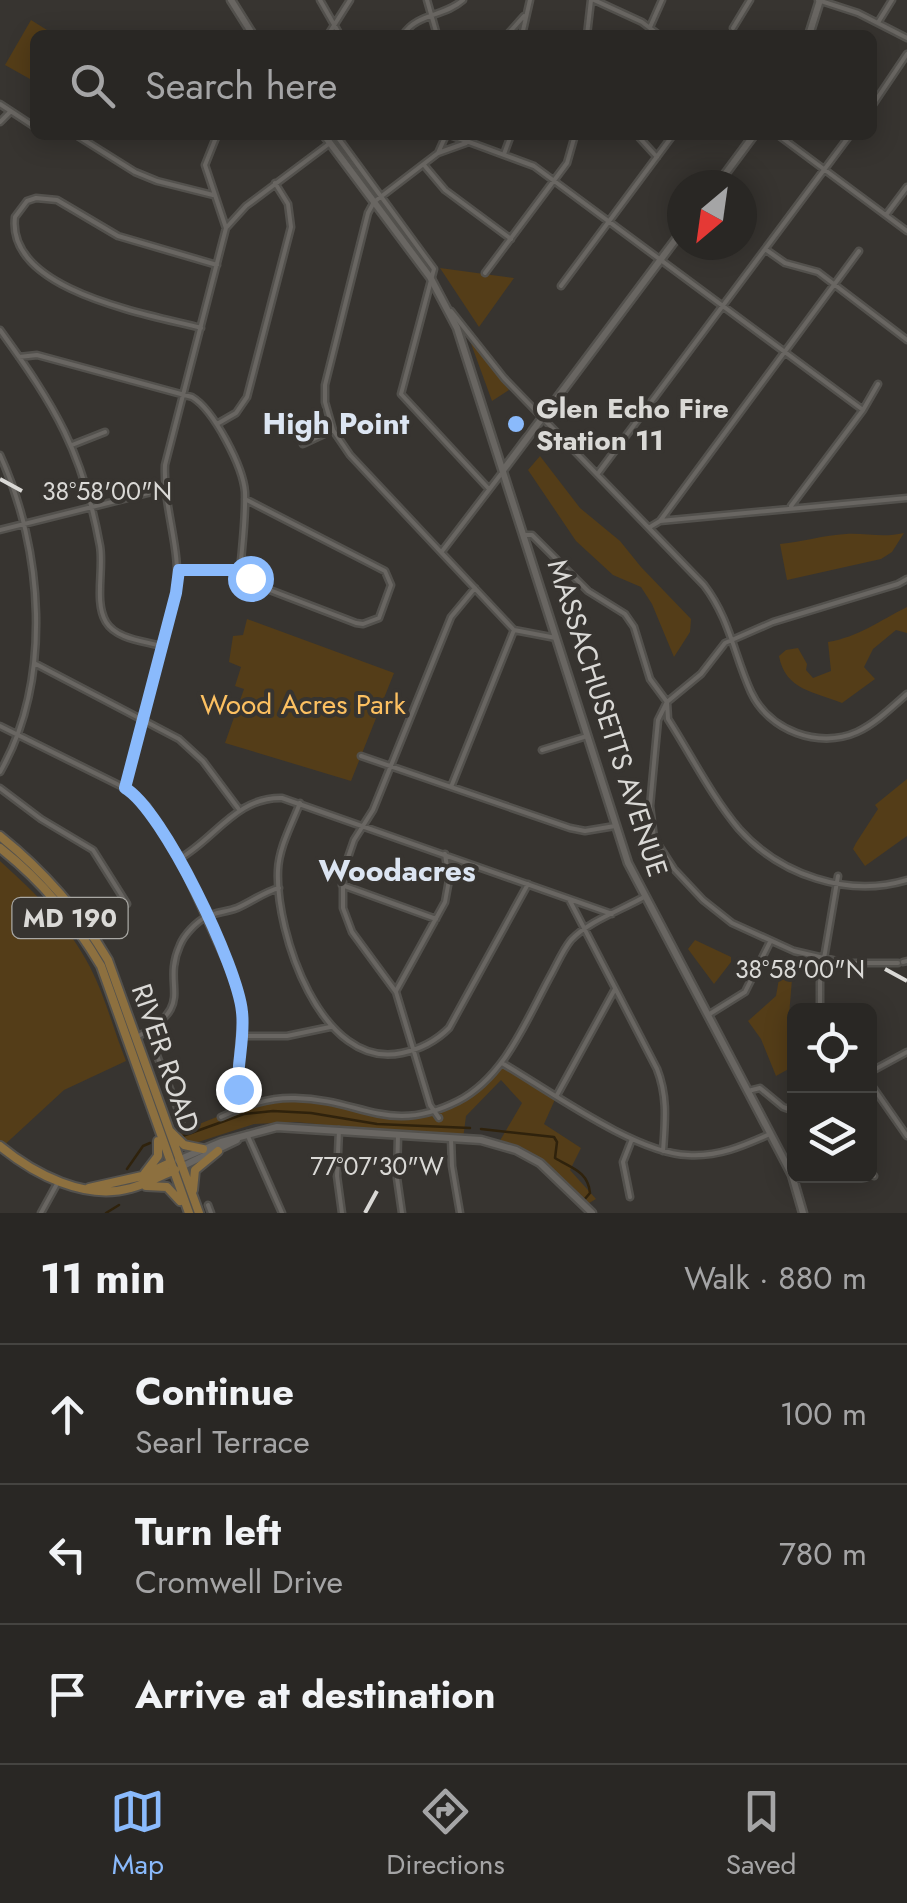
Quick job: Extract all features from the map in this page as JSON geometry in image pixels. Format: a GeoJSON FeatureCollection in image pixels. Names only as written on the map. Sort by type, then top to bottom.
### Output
{"type":"FeatureCollection","features":[{"type":"Feature","properties":{"kind":"main road"},"geometry":{"type":"LineString","coordinates":[[231,0],[250,30]]}},
{"type":"Feature","properties":{"kind":"main road"},"geometry":{"type":"LineString","coordinates":[[810,30],[819,0]]}},
{"type":"Feature","properties":{"kind":"main road","name":"MASSACHUSETTS AVENUE"},"geometry":{"type":"LineString","coordinates":[[328,140],[430,277],[457,328],[615,826],[644,898],[792,1175],[803,1213]]}},
{"type":"Feature","properties":{"kind":"main road"},"geometry":{"type":"LineString","coordinates":[[728,170],[750,140]]}},
{"type":"Feature","properties":{"kind":"main road"},"geometry":{"type":"LineString","coordinates":[[504,470],[667,251]]}},
{"type":"Feature","properties":{"kind":"main road","name":"RIVER ROAD"},"geometry":{"type":"LineString","coordinates":[[0,836],[59,890],[108,960],[166,1124],[188,1213]]}},
{"type":"Feature","properties":{"kind":"main road","name":"RIVER ROAD"},"geometry":{"type":"LineString","coordinates":[[0,848],[53,894],[101,966],[154,1118],[199,1213]]}},
{"type":"Feature","properties":{"kind":"main road"},"geometry":{"type":"LineString","coordinates":[[142,1176],[158,1156],[154,1118]]}},
{"type":"Feature","properties":{"kind":"main road"},"geometry":{"type":"LineString","coordinates":[[166,1124],[184,1146],[203,1148]]}},
{"type":"Feature","properties":{"kind":"main road"},"geometry":{"type":"LineString","coordinates":[[129,1189],[203,1148],[277,1126],[498,1144],[529,1156],[592,1213]]}},
{"type":"Feature","properties":{"kind":"main road"},"geometry":{"type":"LineString","coordinates":[[89,1188],[175,1166],[218,1151],[247,1134]]}},
{"type":"Feature","properties":{"kind":"main road"},"geometry":{"type":"LineString","coordinates":[[0,1146],[36,1173],[58,1182],[110,1191],[158,1184],[167,1187],[188,1213]]}},
{"type":"Feature","properties":{"kind":"main road"},"geometry":{"type":"LineString","coordinates":[[195,1203],[194,1174],[218,1151]]}},
{"type":"Feature","properties":{"kind":"street"},"geometry":{"type":"LineString","coordinates":[[320,0],[338,30]]}},
{"type":"Feature","properties":{"kind":"street"},"geometry":{"type":"LineString","coordinates":[[333,30],[350,0]]}},
{"type":"Feature","properties":{"kind":"street"},"geometry":{"type":"LineString","coordinates":[[427,0],[435,30]]}},
{"type":"Feature","properties":{"kind":"street"},"geometry":{"type":"LineString","coordinates":[[407,30],[416,20],[447,12],[463,0]]}},
{"type":"Feature","properties":{"kind":"street"},"geometry":{"type":"LineString","coordinates":[[523,30],[530,0]]}},
{"type":"Feature","properties":{"kind":"street"},"geometry":{"type":"LineString","coordinates":[[588,30],[593,0],[653,30]]}},
{"type":"Feature","properties":{"kind":"street"},"geometry":{"type":"LineString","coordinates":[[650,27],[662,0]]}},
{"type":"Feature","properties":{"kind":"street"},"geometry":{"type":"LineString","coordinates":[[732,28],[750,0]]}},
{"type":"Feature","properties":{"kind":"street"},"geometry":{"type":"LineString","coordinates":[[819,0],[878,22],[907,38]]}},
{"type":"Feature","properties":{"kind":"street"},"geometry":{"type":"LineString","coordinates":[[878,22],[892,0]]}},
{"type":"Feature","properties":{"kind":"street"},"geometry":{"type":"LineString","coordinates":[[512,30],[526,14]]}},
{"type":"Feature","properties":{"kind":"street"},"geometry":{"type":"LineString","coordinates":[[877,99],[907,54]]}},
{"type":"Feature","properties":{"kind":"street"},"geometry":{"type":"LineString","coordinates":[[0,104],[30,124]]}},
{"type":"Feature","properties":{"kind":"street"},"geometry":{"type":"LineString","coordinates":[[0,122],[10,112]]}},
{"type":"Feature","properties":{"kind":"street"},"geometry":{"type":"LineString","coordinates":[[84,140],[134,172],[213,195]]}},
{"type":"Feature","properties":{"kind":"street"},"geometry":{"type":"LineString","coordinates":[[213,140],[206,165],[226,228]]}},
{"type":"Feature","properties":{"kind":"street","name":"MASSACHUSETTS AVENUE"},"geometry":{"type":"LineString","coordinates":[[340,140],[434,268],[430,277]]}},
{"type":"Feature","properties":{"kind":"street"},"geometry":{"type":"LineString","coordinates":[[445,140],[438,153],[374,202],[368,213],[326,370],[325,402],[333,430],[350,455],[514,630],[556,638]]}},
{"type":"Feature","properties":{"kind":"street"},"geometry":{"type":"LineString","coordinates":[[464,140],[534,166],[555,180],[863,410]]}},
{"type":"Feature","properties":{"kind":"street"},"geometry":{"type":"LineString","coordinates":[[504,154],[509,140]]}},
{"type":"Feature","properties":{"kind":"street"},"geometry":{"type":"LineString","coordinates":[[485,273],[567,162],[574,140]]}},
{"type":"Feature","properties":{"kind":"street"},"geometry":{"type":"LineString","coordinates":[[642,140],[657,157]]}},
{"type":"Feature","properties":{"kind":"street"},"geometry":{"type":"LineString","coordinates":[[561,286],[669,140]]}},
{"type":"Feature","properties":{"kind":"street"},"geometry":{"type":"LineString","coordinates":[[785,140],[907,231]]}},
{"type":"Feature","properties":{"kind":"street"},"geometry":{"type":"LineString","coordinates":[[598,473],[846,140]]}},
{"type":"Feature","properties":{"kind":"street"},"geometry":{"type":"LineString","coordinates":[[438,153],[470,142]]}},
{"type":"Feature","properties":{"kind":"street"},"geometry":{"type":"LineString","coordinates":[[125,788],[179,570],[164,489],[165,465],[226,228],[246,206],[330,143]]}},
{"type":"Feature","properties":{"kind":"street"},"geometry":{"type":"LineString","coordinates":[[424,165],[445,190],[511,240]]}},
{"type":"Feature","properties":{"kind":"street"},"geometry":{"type":"LineString","coordinates":[[217,424],[236,414],[247,396],[290,234],[288,204],[276,183]]}},
{"type":"Feature","properties":{"kind":"street"},"geometry":{"type":"LineString","coordinates":[[886,215],[907,187]]}},
{"type":"Feature","properties":{"kind":"street"},"geometry":{"type":"LineString","coordinates":[[201,328],[101,301],[36,269],[18,246],[14,217],[27,201],[57,200],[118,236],[218,265]]}},
{"type":"Feature","properties":{"kind":"street"},"geometry":{"type":"LineString","coordinates":[[764,249],[784,263],[818,272],[907,340]]}},
{"type":"Feature","properties":{"kind":"street"},"geometry":{"type":"LineString","coordinates":[[650,527],[660,521],[859,250]]}},
{"type":"Feature","properties":{"kind":"street"},"geometry":{"type":"LineString","coordinates":[[430,277],[401,394],[489,489]]}},
{"type":"Feature","properties":{"kind":"street"},"geometry":{"type":"LineString","coordinates":[[445,304],[543,418],[714,597],[756,701],[771,718],[800,735],[844,737],[870,725],[907,694]]}},
{"type":"Feature","properties":{"kind":"street"},"geometry":{"type":"LineString","coordinates":[[0,330],[53,404],[72,445],[100,548],[103,617],[114,632],[162,646]]}},
{"type":"Feature","properties":{"kind":"street"},"geometry":{"type":"LineString","coordinates":[[20,357],[37,354],[204,404],[242,480],[245,499],[240,572]]}},
{"type":"Feature","properties":{"kind":"street"},"geometry":{"type":"LineString","coordinates":[[789,508],[878,384]]}},
{"type":"Feature","properties":{"kind":"street"},"geometry":{"type":"LineString","coordinates":[[303,444],[333,430]]}},
{"type":"Feature","properties":{"kind":"street"},"geometry":{"type":"LineString","coordinates":[[72,445],[105,432]]}},
{"type":"Feature","properties":{"kind":"street"},"geometry":{"type":"LineString","coordinates":[[0,454],[23,523],[36,599],[34,662],[18,734],[0,772]]}},
{"type":"Feature","properties":{"kind":"street"},"geometry":{"type":"LineString","coordinates":[[442,551],[504,470]]}},
{"type":"Feature","properties":{"kind":"street"},"geometry":{"type":"LineString","coordinates":[[0,530],[164,489]]}},
{"type":"Feature","properties":{"kind":"street"},"geometry":{"type":"LineString","coordinates":[[660,521],[907,498]]}},
{"type":"Feature","properties":{"kind":"street"},"geometry":{"type":"LineString","coordinates":[[179,570],[240,572],[262,587],[363,624],[379,618],[392,585],[380,567],[245,499]]}},
{"type":"Feature","properties":{"kind":"street"},"geometry":{"type":"LineString","coordinates":[[524,535],[532,536],[588,591],[626,614],[634,626],[650,679],[667,702],[668,719],[738,828],[780,862],[812,878],[873,887],[907,880]]}},
{"type":"Feature","properties":{"kind":"street"},"geometry":{"type":"LineString","coordinates":[[903,962],[867,964],[824,958],[770,942],[732,922],[703,900],[674,869],[654,838],[650,806],[658,720],[667,702],[702,674],[733,637],[907,578]]}},
{"type":"Feature","properties":{"kind":"street"},"geometry":{"type":"LineString","coordinates":[[440,1118],[396,992],[352,932],[342,886],[348,854],[391,767],[451,617],[475,588]]}},
{"type":"Feature","properties":{"kind":"street"},"geometry":{"type":"LineString","coordinates":[[451,786],[514,630]]}},
{"type":"Feature","properties":{"kind":"street"},"geometry":{"type":"LineString","coordinates":[[34,662],[193,750],[238,808]]}},
{"type":"Feature","properties":{"kind":"street"},"geometry":{"type":"LineString","coordinates":[[0,726],[125,788],[147,806],[179,859],[238,988],[242,1013],[237,1073],[241,1108]]}},
{"type":"Feature","properties":{"kind":"street"},"geometry":{"type":"LineString","coordinates":[[542,750],[586,736]]}},
{"type":"Feature","properties":{"kind":"street"},"geometry":{"type":"LineString","coordinates":[[361,756],[577,830],[615,826]]}},
{"type":"Feature","properties":{"kind":"street"},"geometry":{"type":"LineString","coordinates":[[0,788],[41,819],[93,850],[127,904]]}},
{"type":"Feature","properties":{"kind":"street"},"geometry":{"type":"LineString","coordinates":[[179,859],[208,840],[238,808],[266,798],[300,804],[364,825],[612,914]]}},
{"type":"Feature","properties":{"kind":"street"},"geometry":{"type":"LineString","coordinates":[[300,804],[280,858],[279,888],[290,950],[331,1027],[342,1039],[369,1053],[385,1056],[414,1050],[449,1028],[528,884]]}},
{"type":"Feature","properties":{"kind":"street"},"geometry":{"type":"LineString","coordinates":[[396,992],[448,891],[446,854]]}},
{"type":"Feature","properties":{"kind":"street"},"geometry":{"type":"LineString","coordinates":[[821,1003],[838,876]]}},
{"type":"Feature","properties":{"kind":"street"},"geometry":{"type":"LineString","coordinates":[[342,886],[436,918]]}},
{"type":"Feature","properties":{"kind":"street"},"geometry":{"type":"LineString","coordinates":[[136,1036],[157,1026],[174,1001],[180,944],[206,917],[240,907],[279,888]]}},
{"type":"Feature","properties":{"kind":"street"},"geometry":{"type":"LineString","coordinates":[[568,898],[664,1088],[663,1151]]}},
{"type":"Feature","properties":{"kind":"street"},"geometry":{"type":"LineString","coordinates":[[221,1117],[267,1100],[297,1098],[386,1116],[423,1116],[475,1091],[502,1064],[566,948],[584,930],[644,898]]}},
{"type":"Feature","properties":{"kind":"street"},"geometry":{"type":"LineString","coordinates":[[708,1015],[745,992],[770,942]]}},
{"type":"Feature","properties":{"kind":"street"},"geometry":{"type":"LineString","coordinates":[[557,1095],[615,989]]}},
{"type":"Feature","properties":{"kind":"street","name":"RIVER ROAD"},"geometry":{"type":"LineString","coordinates":[[157,1026],[161,1037],[156,1053],[182,1120]]}},
{"type":"Feature","properties":{"kind":"street"},"geometry":{"type":"LineString","coordinates":[[241,1036],[287,1036],[331,1027]]}},
{"type":"Feature","properties":{"kind":"street"},"geometry":{"type":"LineString","coordinates":[[877,1068],[907,1052]]}},
{"type":"Feature","properties":{"kind":"street"},"geometry":{"type":"LineString","coordinates":[[502,1064],[632,1140],[663,1151],[715,1154],[770,1134]]}},
{"type":"Feature","properties":{"kind":"street"},"geometry":{"type":"LineString","coordinates":[[748,1090],[760,1088],[787,1108]]}},
{"type":"Feature","properties":{"kind":"street"},"geometry":{"type":"LineString","coordinates":[[877,1093],[907,1136]]}},
{"type":"Feature","properties":{"kind":"street"},"geometry":{"type":"LineString","coordinates":[[339,1130],[342,1213]]}},
{"type":"Feature","properties":{"kind":"street"},"geometry":{"type":"LineString","coordinates":[[247,1134],[282,1213]]}},
{"type":"Feature","properties":{"kind":"street"},"geometry":{"type":"LineString","coordinates":[[398,1134],[397,1178],[402,1213]]}},
{"type":"Feature","properties":{"kind":"street"},"geometry":{"type":"LineString","coordinates":[[452,1138],[460,1213]]}},
{"type":"Feature","properties":{"kind":"street"},"geometry":{"type":"LineString","coordinates":[[630,1197],[623,1162],[632,1140]]}},
{"type":"Feature","properties":{"kind":"street"},"geometry":{"type":"LineString","coordinates":[[40,1213],[58,1182]]}},
{"type":"Feature","properties":{"kind":"street"},"geometry":{"type":"LineString","coordinates":[[208,1205],[211,1213]]}},
{"type":"Feature","properties":{"kind":"green space"},"geometry":{"type":"Polygon","coordinates":[[[31,20],[47,30],[30,30],[30,79],[5,65],[31,20]]]}},
{"type":"Feature","properties":{"kind":"green space"},"geometry":{"type":"Polygon","coordinates":[[[440,268],[514,278],[479,327],[440,268]]]}},
{"type":"Feature","properties":{"kind":"green space"},"geometry":{"type":"Polygon","coordinates":[[[469,338],[509,390],[492,401],[469,338]]]}},
{"type":"Feature","properties":{"kind":"green space"},"geometry":{"type":"Polygon","coordinates":[[[540,456],[580,508],[620,541],[691,619],[690,632],[674,657],[641,587],[613,575],[576,541],[528,470],[540,456]]]}},
{"type":"Feature","properties":{"kind":"green space"},"geometry":{"type":"Polygon","coordinates":[[[904,533],[892,552],[881,559],[787,580],[780,544],[838,535],[904,533]]]}},
{"type":"Feature","properties":{"kind":"green space"},"geometry":{"type":"Polygon","coordinates":[[[907,607],[907,633],[896,630],[873,649],[864,667],[875,679],[842,703],[794,683],[782,667],[779,656],[798,648],[813,678],[831,671],[828,642],[859,632],[907,607]]]}},
{"type":"Feature","properties":{"kind":"green space","name":"Wood Acres Park"},"geometry":{"type":"Polygon","coordinates":[[[247,619],[394,673],[351,781],[225,743],[244,689],[235,686],[241,667],[229,662],[233,636],[243,635],[247,619]]]}},
{"type":"Feature","properties":{"kind":"green space"},"geometry":{"type":"Polygon","coordinates":[[[907,779],[907,836],[865,866],[853,849],[878,809],[875,805],[907,779]]]}},
{"type":"Feature","properties":{"kind":"green space"},"geometry":{"type":"Polygon","coordinates":[[[0,861],[50,910],[81,951],[126,1061],[64,1090],[0,1149],[0,861]]]}},
{"type":"Feature","properties":{"kind":"green space"},"geometry":{"type":"Polygon","coordinates":[[[695,940],[731,957],[714,984],[688,949],[695,940]]]}},
{"type":"Feature","properties":{"kind":"green space"},"geometry":{"type":"Polygon","coordinates":[[[780,973],[792,979],[787,1003],[787,1070],[776,1076],[761,1039],[748,1021],[776,996],[780,973]]]}},
{"type":"Feature","properties":{"kind":"green space"},"geometry":{"type":"Polygon","coordinates":[[[502,1063],[557,1095],[544,1124],[581,1148],[570,1170],[596,1199],[584,1206],[540,1163],[498,1144],[522,1103],[501,1080],[466,1116],[463,1139],[296,1122],[254,1124],[192,1144],[176,1133],[279,1099],[318,1101],[379,1115],[418,1115],[453,1102],[502,1063]]]}},
{"type":"Feature","properties":{"kind":"waterway"},"geometry":{"type":"LineString","coordinates":[[180,1137],[244,1114],[273,1111],[377,1124],[470,1128]]}},
{"type":"Feature","properties":{"kind":"waterway"},"geometry":{"type":"LineString","coordinates":[[481,1129],[554,1137],[555,1158],[578,1171],[589,1186],[590,1193],[584,1200]]}},
{"type":"Feature","properties":{"kind":"waterway"},"geometry":{"type":"LineString","coordinates":[[127,1169],[143,1146],[150,1143]]}},
{"type":"Feature","properties":{"kind":"waterway"},"geometry":{"type":"LineString","coordinates":[[106,1213],[119,1205]]}},
{"type":"Feature","properties":{"kind":"place","name":"Glen Echo Fire Station 11"},"geometry":{"type":"Point","coordinates":[516,424]}},
{"type":"Feature","properties":{"kind":"district","name":"High Point"},"geometry":{"type":"Point","coordinates":[336,424]}},
{"type":"Feature","properties":{"kind":"district","name":"Woodacres"},"geometry":{"type":"Point","coordinates":[397,871]}},
{"type":"Feature","properties":{"kind":"route"},"geometry":{"type":"LineString","coordinates":[[238,1089],[242,1013],[233,974],[179,859],[147,806],[125,788],[179,570],[234,570],[250,578]]}}]}
